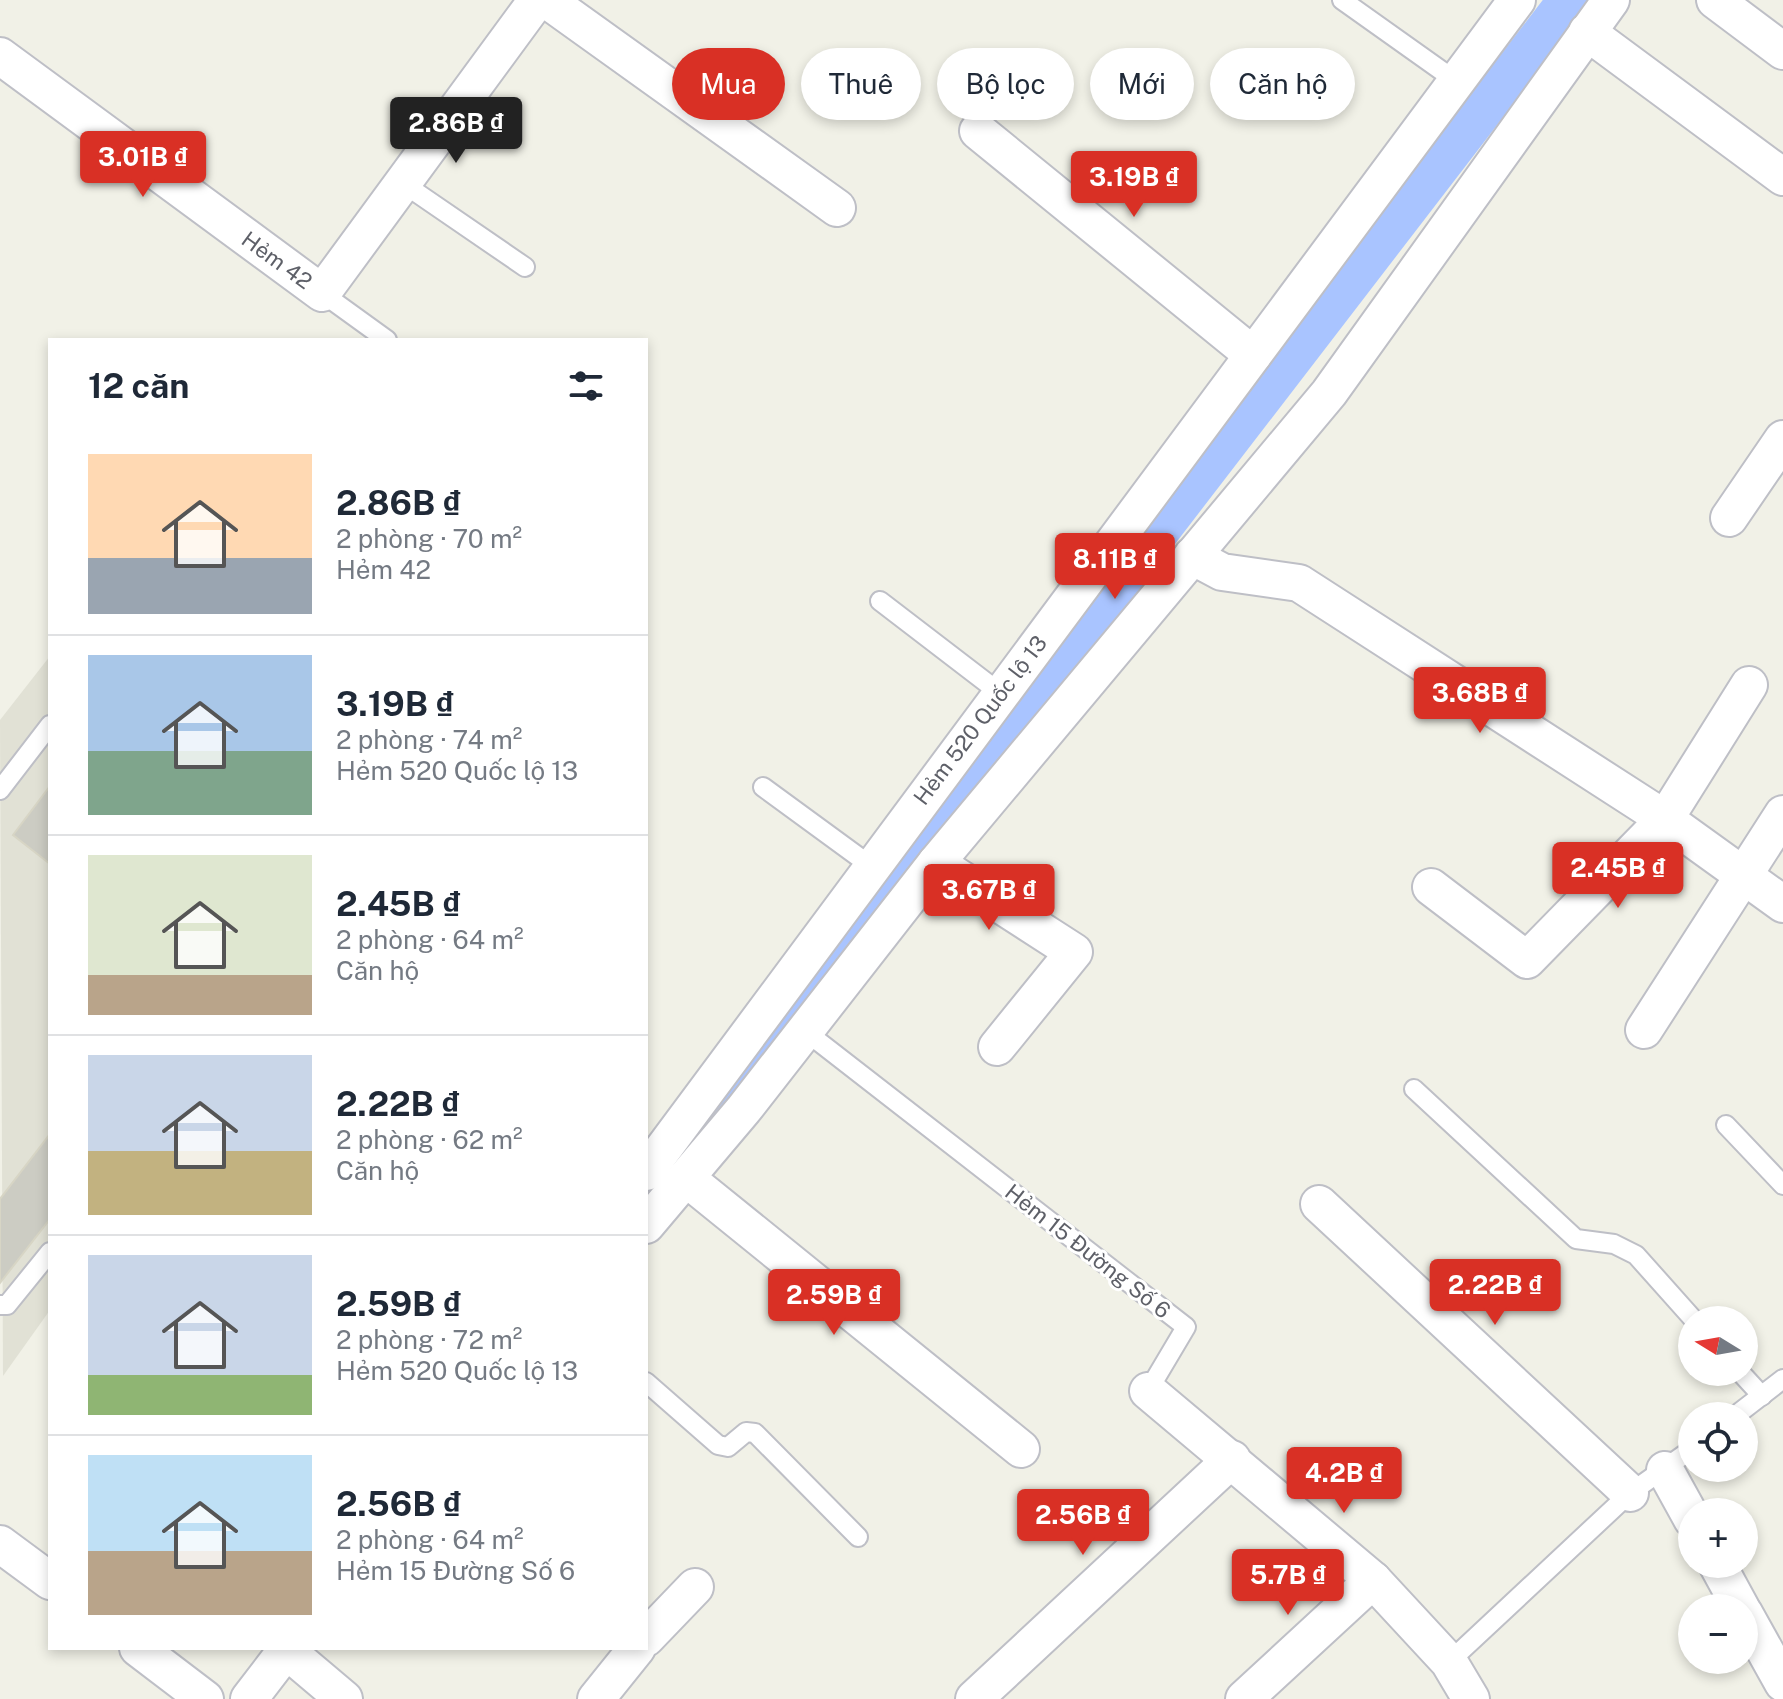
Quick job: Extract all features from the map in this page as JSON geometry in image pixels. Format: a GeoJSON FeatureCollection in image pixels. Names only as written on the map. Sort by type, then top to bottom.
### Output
{"type":"FeatureCollection","features":[{"type":"Feature","properties":{"kind":"street"},"geometry":{"type":"LineString","coordinates":[[322,293],[537,0]]}},
{"type":"Feature","properties":{"kind":"street"},"geometry":{"type":"LineString","coordinates":[[547,0],[837,208]]}},
{"type":"Feature","properties":{"kind":"street","name":"Hẻm 520 Quốc lộ 13"},"geometry":{"type":"LineString","coordinates":[[648,1169],[1517,0]]}},
{"type":"Feature","properties":{"kind":"street"},"geometry":{"type":"LineString","coordinates":[[648,1223],[805,1031],[936,863],[1329,393],[1611,0]]}},
{"type":"Feature","properties":{"kind":"street"},"geometry":{"type":"LineString","coordinates":[[1715,0],[1783,51]]}},
{"type":"Feature","properties":{"kind":"street"},"geometry":{"type":"LineString","coordinates":[[1587,32],[1783,177]]}},
{"type":"Feature","properties":{"kind":"street","name":"Hẻm 42"},"geometry":{"type":"LineString","coordinates":[[0,56],[322,293]]}},
{"type":"Feature","properties":{"kind":"street"},"geometry":{"type":"LineString","coordinates":[[978,131],[1253,355]]}},
{"type":"Feature","properties":{"kind":"street"},"geometry":{"type":"LineString","coordinates":[[1729,518],[1783,439]]}},
{"type":"Feature","properties":{"kind":"street"},"geometry":{"type":"LineString","coordinates":[[1192,556],[1222,572],[1299,583],[1665,819],[1783,904]]}},
{"type":"Feature","properties":{"kind":"street"},"geometry":{"type":"LineString","coordinates":[[1431,887],[1527,960],[1665,819],[1749,685]]}},
{"type":"Feature","properties":{"kind":"street"},"geometry":{"type":"LineString","coordinates":[[1644,1030],[1783,814]]}},
{"type":"Feature","properties":{"kind":"street"},"geometry":{"type":"LineString","coordinates":[[936,863],[1074,952],[997,1047]]}},
{"type":"Feature","properties":{"kind":"street"},"geometry":{"type":"LineString","coordinates":[[686,1178],[1021,1449]]}},
{"type":"Feature","properties":{"kind":"street"},"geometry":{"type":"LineString","coordinates":[[1319,1204],[1630,1493]]}},
{"type":"Feature","properties":{"kind":"street","name":"Hẻm 15 Đường Số 6"},"geometry":{"type":"LineString","coordinates":[[1148,1391],[1373,1580],[1449,1662],[1471,1699]]}},
{"type":"Feature","properties":{"kind":"street"},"geometry":{"type":"LineString","coordinates":[[974,1699],[1232,1459]]}},
{"type":"Feature","properties":{"kind":"street"},"geometry":{"type":"LineString","coordinates":[[0,1544],[48,1580]]}},
{"type":"Feature","properties":{"kind":"street"},"geometry":{"type":"LineString","coordinates":[[1244,1699],[1373,1580]]}},
{"type":"Feature","properties":{"kind":"street"},"geometry":{"type":"LineString","coordinates":[[648,1636],[695,1587]]}},
{"type":"Feature","properties":{"kind":"street"},"geometry":{"type":"LineString","coordinates":[[1758,1637],[1783,1683]]}},
{"type":"Feature","properties":{"kind":"street"},"geometry":{"type":"LineString","coordinates":[[141,1650],[205,1699]]}},
{"type":"Feature","properties":{"kind":"street"},"geometry":{"type":"LineString","coordinates":[[249,1699],[286,1650]]}},
{"type":"Feature","properties":{"kind":"street"},"geometry":{"type":"LineString","coordinates":[[288,1650],[344,1699]]}},
{"type":"Feature","properties":{"kind":"lane"},"geometry":{"type":"LineString","coordinates":[[1342,0],[1456,81]]}},
{"type":"Feature","properties":{"kind":"lane"},"geometry":{"type":"LineString","coordinates":[[404,184],[525,267]]}},
{"type":"Feature","properties":{"kind":"lane"},"geometry":{"type":"LineString","coordinates":[[322,293],[384,338]]}},
{"type":"Feature","properties":{"kind":"lane"},"geometry":{"type":"LineString","coordinates":[[880,601],[1000,693]]}},
{"type":"Feature","properties":{"kind":"lane"},"geometry":{"type":"LineString","coordinates":[[0,790],[48,728]]}},
{"type":"Feature","properties":{"kind":"lane"},"geometry":{"type":"LineString","coordinates":[[763,787],[871,866]]}},
{"type":"Feature","properties":{"kind":"lane","name":"Hẻm 15 Đường Số 6"},"geometry":{"type":"LineString","coordinates":[[805,1031],[1186,1327],[1148,1391]]}},
{"type":"Feature","properties":{"kind":"lane"},"geometry":{"type":"LineString","coordinates":[[1414,1089],[1576,1239],[1614,1244],[1636,1255],[1682,1306]]}},
{"type":"Feature","properties":{"kind":"lane"},"geometry":{"type":"LineString","coordinates":[[1726,1125],[1783,1185]]}},
{"type":"Feature","properties":{"kind":"lane"},"geometry":{"type":"LineString","coordinates":[[0,1305],[7,1305],[48,1254]]}},
{"type":"Feature","properties":{"kind":"lane"},"geometry":{"type":"LineString","coordinates":[[1754,1402],[1783,1379]]}},
{"type":"Feature","properties":{"kind":"lane"},"geometry":{"type":"LineString","coordinates":[[648,1384],[718,1445],[728,1447],[746,1432],[755,1433],[858,1537]]}},
{"type":"Feature","properties":{"kind":"lane"},"geometry":{"type":"LineString","coordinates":[[1753,1386],[1762,1396]]}},
{"type":"Feature","properties":{"kind":"lane"},"geometry":{"type":"LineString","coordinates":[[1449,1662],[1630,1493],[1678,1459]]}},
{"type":"Feature","properties":{"kind":"shaded area"},"geometry":{"type":"Polygon","coordinates":[[[48,659],[48,1313],[3,1376],[0,720],[48,659]]]}},
{"type":"Feature","properties":{"kind":"building"},"geometry":{"type":"Polygon","coordinates":[[[48,789],[48,862],[13,835],[48,789]]]}},
{"type":"Feature","properties":{"kind":"building"},"geometry":{"type":"Polygon","coordinates":[[[48,1137],[48,1222],[0,1283],[0,1199],[48,1137]]]}},
{"type":"Feature","properties":{"kind":"waterway"},"geometry":{"type":"LineString","coordinates":[[687,1154],[916,848],[1568,0]]}}]}
